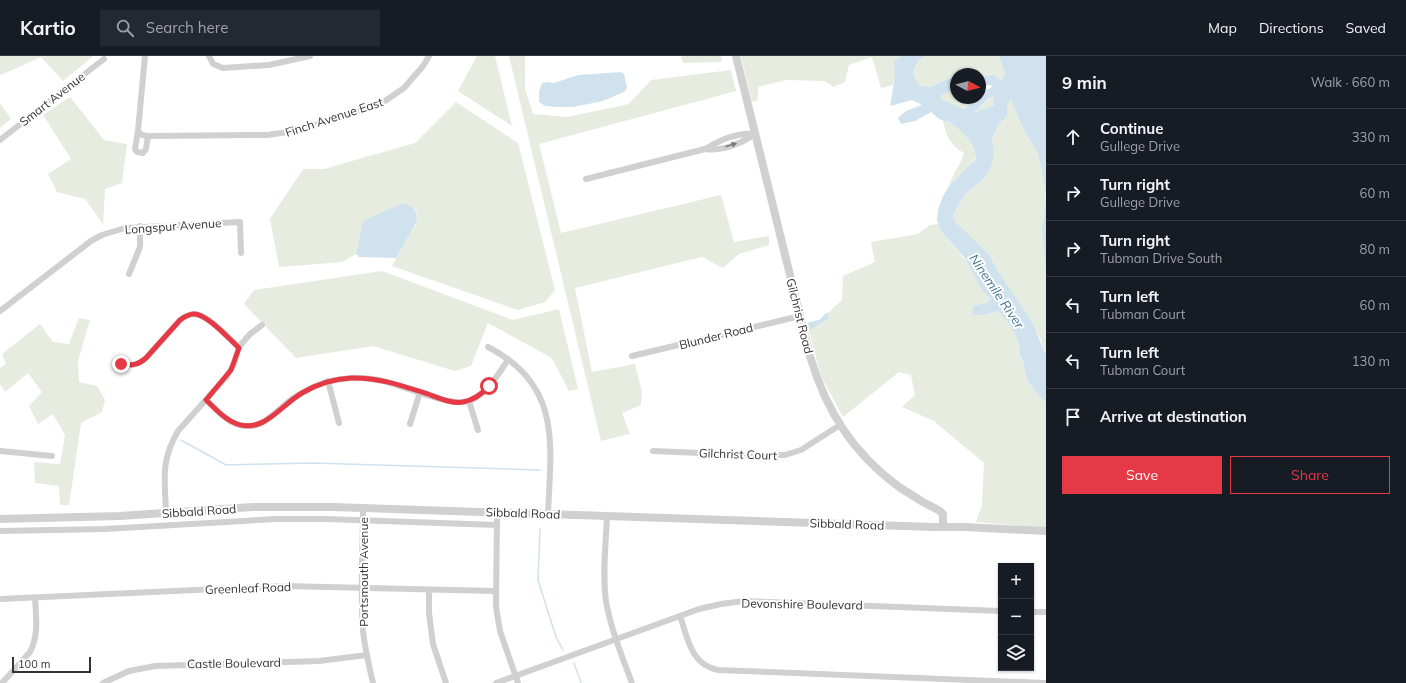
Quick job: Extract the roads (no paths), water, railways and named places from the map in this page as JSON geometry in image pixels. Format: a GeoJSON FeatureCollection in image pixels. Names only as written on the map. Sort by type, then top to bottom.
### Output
{"type":"FeatureCollection","features":[{"type":"Feature","properties":{"kind":"street","name":"Finch Avenue East"},"geometry":{"type":"LineString","coordinates":[[145,56],[142,134],[267,135],[296,131],[382,103],[398,93],[419,71],[429,56]]}},
{"type":"Feature","properties":{"kind":"street"},"geometry":{"type":"LineString","coordinates":[[209,56],[213,64],[223,68],[250,68],[283,63],[310,56]]}},
{"type":"Feature","properties":{"kind":"street","name":"Gilchrist Road"},"geometry":{"type":"LineString","coordinates":[[736,56],[816,377],[828,404],[840,425],[864,456],[902,489],[941,511],[943,514],[943,526]]}},
{"type":"Feature","properties":{"kind":"street","name":"Smart Avenue"},"geometry":{"type":"LineString","coordinates":[[0,140],[104,59]]}},
{"type":"Feature","properties":{"kind":"street"},"geometry":{"type":"LineString","coordinates":[[586,179],[705,149],[714,151],[748,139],[755,134]]}},
{"type":"Feature","properties":{"kind":"street","name":"Longspur Avenue"},"geometry":{"type":"LineString","coordinates":[[0,311],[91,241],[102,235],[125,228],[140,226],[240,222],[241,253]]}},
{"type":"Feature","properties":{"kind":"street"},"geometry":{"type":"LineString","coordinates":[[129,274],[140,247],[140,226]]}},
{"type":"Feature","properties":{"kind":"street"},"geometry":{"type":"LineString","coordinates":[[121,364],[133,366],[140,363],[180,320],[194,314],[207,318],[239,348]]}},
{"type":"Feature","properties":{"kind":"street","name":"Blunder Road"},"geometry":{"type":"LineString","coordinates":[[632,356],[800,316]]}},
{"type":"Feature","properties":{"kind":"street"},"geometry":{"type":"LineString","coordinates":[[166,513],[164,471],[168,452],[178,432],[231,370],[239,348],[250,334],[262,325]]}},
{"type":"Feature","properties":{"kind":"street"},"geometry":{"type":"LineString","coordinates":[[488,347],[501,354],[520,369],[536,390],[547,418],[550,446],[548,514]]}},
{"type":"Feature","properties":{"kind":"street"},"geometry":{"type":"LineString","coordinates":[[206,400],[231,421],[246,426],[254,426],[266,421],[301,393],[328,381],[342,379],[365,378],[390,382],[454,402],[470,401],[485,390],[508,360]]}},
{"type":"Feature","properties":{"kind":"street"},"geometry":{"type":"LineString","coordinates":[[328,381],[339,423]]}},
{"type":"Feature","properties":{"kind":"street"},"geometry":{"type":"LineString","coordinates":[[410,424],[420,392]]}},
{"type":"Feature","properties":{"kind":"street"},"geometry":{"type":"LineString","coordinates":[[470,401],[478,430]]}},
{"type":"Feature","properties":{"kind":"street","name":"Gilchrist Court"},"geometry":{"type":"LineString","coordinates":[[653,451],[785,455],[801,450],[840,425]]}},
{"type":"Feature","properties":{"kind":"street"},"geometry":{"type":"LineString","coordinates":[[0,451],[52,456]]}},
{"type":"Feature","properties":{"kind":"street","name":"Sibbald Road"},"geometry":{"type":"LineString","coordinates":[[0,518],[120,516],[281,506],[363,507],[943,526],[1046,531]]}},
{"type":"Feature","properties":{"kind":"street","name":"Portsmouth Avenue"},"geometry":{"type":"LineString","coordinates":[[363,507],[361,588],[364,633],[373,683]]}},
{"type":"Feature","properties":{"kind":"street"},"geometry":{"type":"LineString","coordinates":[[497,512],[496,607],[500,631],[518,683]]}},
{"type":"Feature","properties":{"kind":"street"},"geometry":{"type":"LineString","coordinates":[[607,516],[605,582],[606,601],[616,639],[632,683]]}},
{"type":"Feature","properties":{"kind":"street"},"geometry":{"type":"LineString","coordinates":[[0,531],[105,529],[276,519],[497,525]]}},
{"type":"Feature","properties":{"kind":"street","name":"Greenleaf Road"},"geometry":{"type":"LineString","coordinates":[[0,599],[285,586],[496,592]]}},
{"type":"Feature","properties":{"kind":"street"},"geometry":{"type":"LineString","coordinates":[[429,590],[429,613],[432,639],[446,683]]}},
{"type":"Feature","properties":{"kind":"street"},"geometry":{"type":"LineString","coordinates":[[2,683],[30,652],[33,646],[36,632],[35,598]]}},
{"type":"Feature","properties":{"kind":"street","name":"Devonshire Boulevard"},"geometry":{"type":"LineString","coordinates":[[496,683],[680,616],[707,608],[744,601],[998,611]]}},
{"type":"Feature","properties":{"kind":"street"},"geometry":{"type":"LineString","coordinates":[[1034,612],[1046,612]]}},
{"type":"Feature","properties":{"kind":"street"},"geometry":{"type":"LineString","coordinates":[[680,616],[697,660],[710,669],[964,681],[1045,683]]}},
{"type":"Feature","properties":{"kind":"street","name":"Castle Boulevard"},"geometry":{"type":"LineString","coordinates":[[103,683],[130,671],[154,666],[319,661],[367,655]]}},
{"type":"Feature","properties":{"kind":"water","name":"Ninemile River"},"geometry":{"type":"Polygon","coordinates":[[[901,56],[925,56],[917,63],[913,73],[918,85],[930,87],[950,78],[950,91],[940,96],[942,99],[963,109],[965,109],[970,104],[983,104],[974,113],[994,105],[994,97],[990,97],[986,101],[986,90],[992,87],[991,85],[986,85],[986,76],[994,75],[1001,80],[1005,75],[999,56],[1046,56],[1046,194],[1038,153],[1024,131],[1011,100],[1008,103],[1007,116],[999,124],[992,139],[994,153],[990,170],[982,180],[966,194],[953,214],[954,221],[988,253],[999,273],[1031,320],[1046,355],[1046,402],[1036,392],[1026,376],[1022,360],[1018,352],[1020,349],[1019,344],[1012,328],[1005,319],[998,311],[985,315],[972,315],[973,306],[986,303],[991,300],[982,290],[964,257],[941,231],[937,220],[938,210],[943,196],[949,186],[975,160],[976,155],[972,144],[959,129],[948,122],[940,120],[931,112],[915,121],[901,124],[898,118],[906,111],[922,105],[912,100],[890,106],[895,76],[894,61],[901,56]]]}},
{"type":"Feature","properties":{"kind":"water"},"geometry":{"type":"Polygon","coordinates":[[[621,72],[624,74],[627,88],[624,92],[603,101],[573,107],[545,106],[539,102],[539,92],[542,83],[554,83],[578,75],[621,72]]]}},
{"type":"Feature","properties":{"kind":"water"},"geometry":{"type":"Polygon","coordinates":[[[1046,197],[1046,273],[1042,230],[1046,197]]]}},
{"type":"Feature","properties":{"kind":"water"},"geometry":{"type":"Polygon","coordinates":[[[401,204],[414,209],[417,221],[396,258],[359,257],[356,254],[363,221],[401,204]]]}},
{"type":"Feature","properties":{"kind":"water"},"geometry":{"type":"Polygon","coordinates":[[[826,313],[828,313],[828,319],[809,331],[807,329],[807,323],[819,320],[826,313]]]}},
{"type":"Feature","properties":{"kind":"waterway"},"geometry":{"type":"LineString","coordinates":[[181,440],[226,465],[312,463],[540,470]]}},
{"type":"Feature","properties":{"kind":"waterway"},"geometry":{"type":"LineString","coordinates":[[540,529],[538,580],[556,637],[563,650]]}},
{"type":"Feature","properties":{"kind":"waterway"},"geometry":{"type":"LineString","coordinates":[[574,663],[581,683]]}}]}
